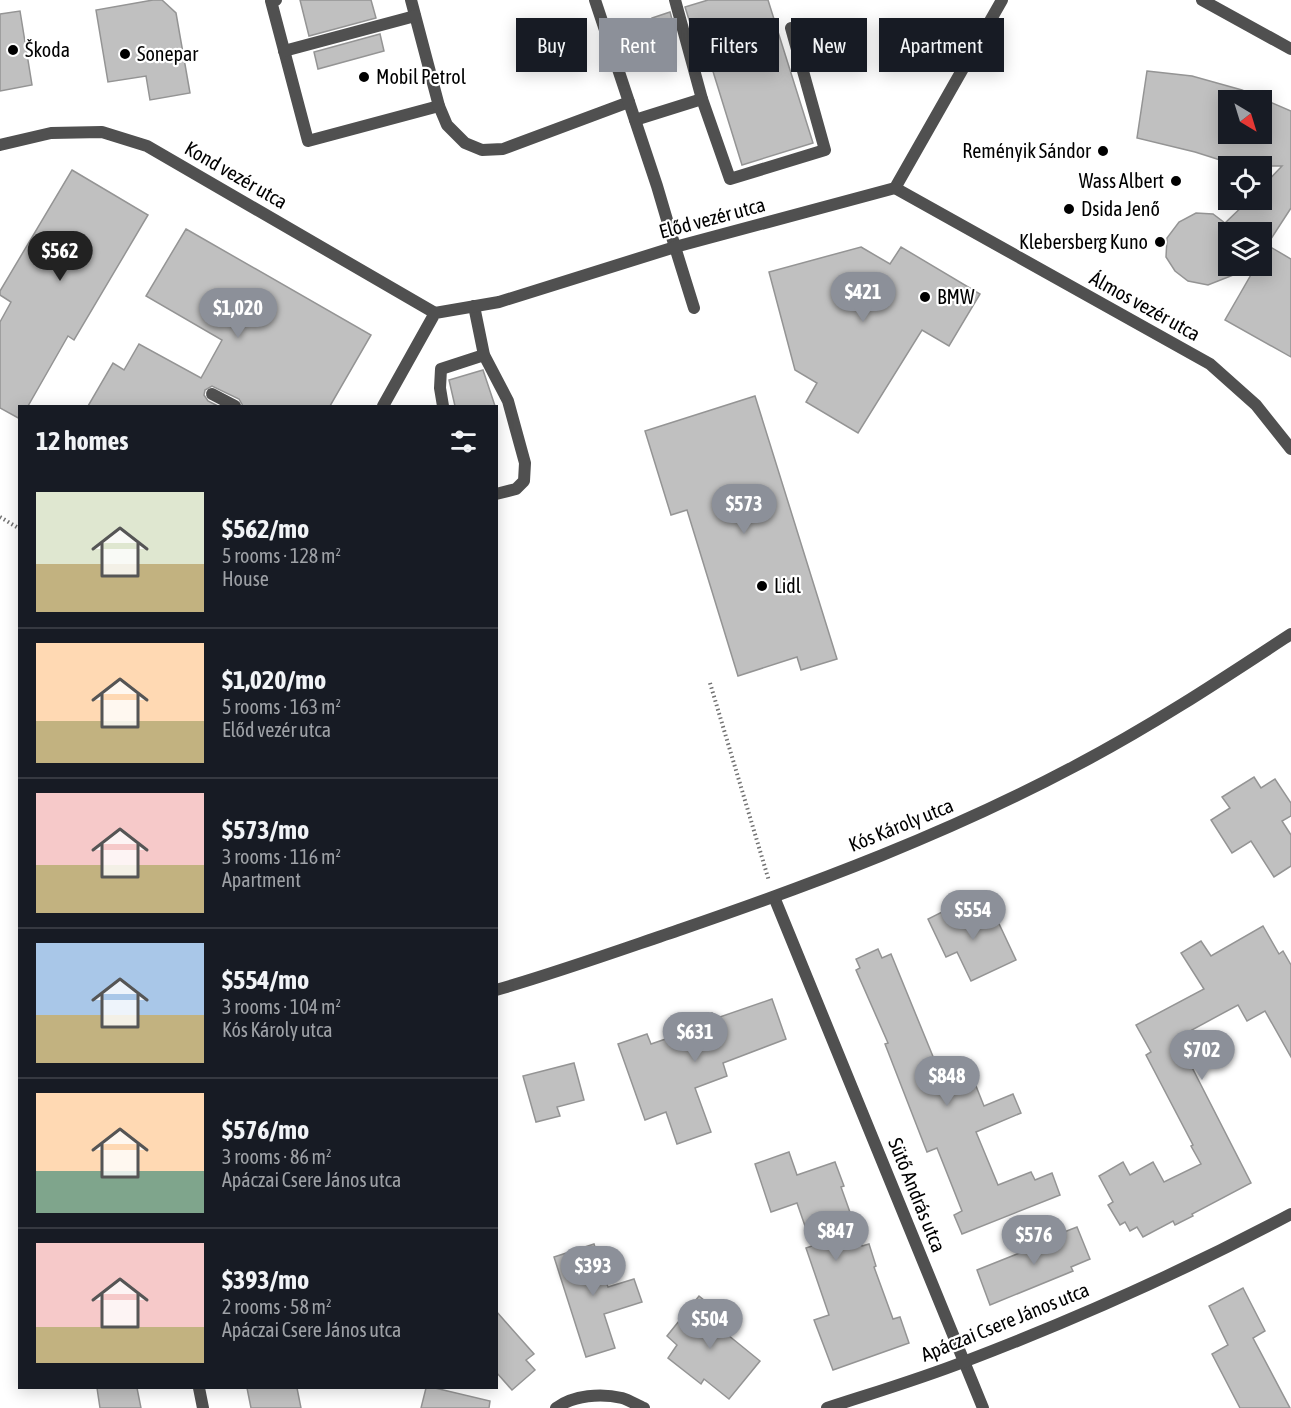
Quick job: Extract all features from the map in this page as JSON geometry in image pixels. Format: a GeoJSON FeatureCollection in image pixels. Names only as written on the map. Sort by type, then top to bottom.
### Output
{"type":"FeatureCollection","features":[{"type":"Feature","properties":{"kind":"street"},"geometry":{"type":"LineString","coordinates":[[272,0],[308,141],[439,106]]}},
{"type":"Feature","properties":{"kind":"street"},"geometry":{"type":"LineString","coordinates":[[411,0],[439,106],[447,125],[465,143],[482,150],[502,149],[629,102]]}},
{"type":"Feature","properties":{"kind":"street"},"geometry":{"type":"LineString","coordinates":[[595,0],[657,186],[693,308]]}},
{"type":"Feature","properties":{"kind":"street"},"geometry":{"type":"LineString","coordinates":[[675,0],[702,99],[730,179],[825,150],[803,72]]}},
{"type":"Feature","properties":{"kind":"street"},"geometry":{"type":"LineString","coordinates":[[895,188],[1002,0]]}},
{"type":"Feature","properties":{"kind":"street"},"geometry":{"type":"LineString","coordinates":[[1202,0],[1291,49]]}},
{"type":"Feature","properties":{"kind":"street"},"geometry":{"type":"LineString","coordinates":[[284,51],[415,16]]}},
{"type":"Feature","properties":{"kind":"street"},"geometry":{"type":"LineString","coordinates":[[635,120],[702,99]]}},
{"type":"Feature","properties":{"kind":"street","name":"Kond vezér utca"},"geometry":{"type":"LineString","coordinates":[[0,145],[51,133],[102,132],[147,146],[435,313]]}},
{"type":"Feature","properties":{"kind":"street","name":"Előd vezér utca"},"geometry":{"type":"LineString","coordinates":[[435,313],[499,302],[675,247],[895,188]]}},
{"type":"Feature","properties":{"kind":"street","name":"Álmos vezér utca"},"geometry":{"type":"LineString","coordinates":[[895,188],[1210,364],[1256,405],[1291,449]]}},
{"type":"Feature","properties":{"kind":"street"},"geometry":{"type":"LineString","coordinates":[[474,306],[484,355],[508,401],[525,463],[524,481],[516,489],[498,494]]}},
{"type":"Feature","properties":{"kind":"street"},"geometry":{"type":"LineString","coordinates":[[384,405],[435,313]]}},
{"type":"Feature","properties":{"kind":"street"},"geometry":{"type":"LineString","coordinates":[[443,405],[440,388],[441,369],[484,355]]}},
{"type":"Feature","properties":{"kind":"street"},"geometry":{"type":"LineString","coordinates":[[212,393],[233,405]]}},
{"type":"Feature","properties":{"kind":"street","name":"Kós Károly utca"},"geometry":{"type":"LineString","coordinates":[[498,989],[538,978],[774,897],[947,829],[1076,766],[1204,692],[1291,634]]}},
{"type":"Feature","properties":{"kind":"street","name":"Sütő András utca"},"geometry":{"type":"LineString","coordinates":[[774,897],[983,1408]]}},
{"type":"Feature","properties":{"kind":"street","name":"Apáczai Csere János utca"},"geometry":{"type":"LineString","coordinates":[[827,1408],[965,1362],[1097,1307],[1291,1214]]}},
{"type":"Feature","properties":{"kind":"street"},"geometry":{"type":"LineString","coordinates":[[199,1389],[203,1408]]}},
{"type":"Feature","properties":{"kind":"street"},"geometry":{"type":"LineString","coordinates":[[556,1408],[592,1395],[623,1398],[644,1408]]}},
{"type":"Feature","properties":{"kind":"path"},"geometry":{"type":"LineString","coordinates":[[0,518],[18,528]]}},
{"type":"Feature","properties":{"kind":"path"},"geometry":{"type":"LineString","coordinates":[[710,683],[774,897]]}},
{"type":"Feature","properties":{"kind":"building"},"geometry":{"type":"Polygon","coordinates":[[[162,0],[176,13],[190,93],[150,100],[146,76],[108,82],[96,10],[162,0]]]}},
{"type":"Feature","properties":{"kind":"building"},"geometry":{"type":"Polygon","coordinates":[[[300,0],[371,0],[376,18],[309,36],[300,0]]]}},
{"type":"Feature","properties":{"kind":"building"},"geometry":{"type":"Polygon","coordinates":[[[708,0],[768,0],[774,18],[689,20],[685,7],[708,0]]]}},
{"type":"Feature","properties":{"kind":"building","name":"Škoda"},"geometry":{"type":"Polygon","coordinates":[[[20,11],[32,85],[0,91],[0,14],[20,11]]]}},
{"type":"Feature","properties":{"kind":"building"},"geometry":{"type":"Polygon","coordinates":[[[670,12],[672,18],[652,18],[670,12]]]}},
{"type":"Feature","properties":{"kind":"building"},"geometry":{"type":"Polygon","coordinates":[[[380,34],[384,51],[318,69],[314,52],[380,34]]]}},
{"type":"Feature","properties":{"kind":"building"},"geometry":{"type":"Polygon","coordinates":[[[779,35],[813,143],[742,165],[713,72],[779,72],[779,35]]]}},
{"type":"Feature","properties":{"kind":"building"},"geometry":{"type":"Polygon","coordinates":[[[1147,71],[1192,76],[1242,90],[1218,90],[1218,144],[1272,144],[1272,103],[1291,111],[1291,208],[1272,237],[1272,222],[1226,222],[1239,210],[1272,210],[1272,176],[1282,166],[1272,166],[1272,156],[1218,156],[1218,159],[1137,138],[1147,71]]]}},
{"type":"Feature","properties":{"kind":"building"},"geometry":{"type":"Polygon","coordinates":[[[72,170],[148,215],[74,340],[68,336],[29,405],[18,405],[18,418],[0,408],[0,322],[11,302],[0,295],[0,291],[72,170]]]}},
{"type":"Feature","properties":{"kind":"building"},"geometry":{"type":"Polygon","coordinates":[[[1196,213],[1213,214],[1224,222],[1218,222],[1218,276],[1231,276],[1208,285],[1188,281],[1175,271],[1166,257],[1167,238],[1179,222],[1196,213]]]}},
{"type":"Feature","properties":{"kind":"building"},"geometry":{"type":"Polygon","coordinates":[[[186,229],[371,335],[331,405],[242,405],[239,399],[212,386],[205,390],[204,395],[208,401],[216,405],[89,405],[113,363],[124,370],[139,344],[201,378],[222,340],[146,296],[186,229]]]}},
{"type":"Feature","properties":{"kind":"building"},"geometry":{"type":"Polygon","coordinates":[[[861,247],[890,264],[901,247],[980,294],[949,346],[922,330],[858,433],[806,402],[817,383],[795,370],[769,272],[861,247]]]}},
{"type":"Feature","properties":{"kind":"building"},"geometry":{"type":"Polygon","coordinates":[[[1272,248],[1291,259],[1291,357],[1225,320],[1250,276],[1272,276],[1272,248]]]}},
{"type":"Feature","properties":{"kind":"building"},"geometry":{"type":"Polygon","coordinates":[[[483,370],[495,405],[455,405],[449,380],[483,370]]]}},
{"type":"Feature","properties":{"kind":"building","name":"Lidl"},"geometry":{"type":"Polygon","coordinates":[[[755,396],[837,659],[801,670],[797,657],[738,676],[687,510],[671,515],[645,431],[755,396]]]}},
{"type":"Feature","properties":{"kind":"building"},"geometry":{"type":"Polygon","coordinates":[[[1254,777],[1261,788],[1275,779],[1291,803],[1291,816],[1282,821],[1291,835],[1291,866],[1274,877],[1251,841],[1232,853],[1211,820],[1230,808],[1222,797],[1254,777]]]}},
{"type":"Feature","properties":{"kind":"building"},"geometry":{"type":"Polygon","coordinates":[[[958,904],[967,923],[993,911],[1016,960],[971,981],[957,952],[946,957],[928,919],[958,904]]]}},
{"type":"Feature","properties":{"kind":"building"},"geometry":{"type":"Polygon","coordinates":[[[1263,926],[1279,954],[1283,951],[1291,965],[1291,1057],[1265,1011],[1247,1021],[1238,1005],[1177,1038],[1251,1183],[1175,1225],[1173,1221],[1143,1237],[1137,1227],[1130,1231],[1125,1222],[1120,1225],[1108,1205],[1113,1202],[1099,1176],[1123,1162],[1130,1175],[1153,1162],[1164,1182],[1201,1164],[1146,1055],[1151,1052],[1136,1025],[1204,989],[1181,953],[1201,941],[1211,956],[1263,926]]]}},
{"type":"Feature","properties":{"kind":"building"},"geometry":{"type":"Polygon","coordinates":[[[878,949],[882,958],[891,954],[941,1076],[946,1074],[947,1077],[956,1073],[959,1081],[972,1076],[984,1106],[1013,1094],[1021,1113],[976,1132],[998,1185],[1031,1172],[1035,1180],[1052,1173],[1060,1195],[962,1234],[954,1215],[962,1211],[937,1148],[927,1152],[885,1044],[888,1043],[856,970],[860,968],[856,959],[878,949]]]}},
{"type":"Feature","properties":{"kind":"building"},"geometry":{"type":"Polygon","coordinates":[[[772,999],[786,1039],[723,1063],[727,1076],[695,1088],[711,1132],[677,1144],[666,1112],[645,1120],[618,1044],[647,1034],[651,1044],[689,1031],[686,1023],[712,1013],[714,1019],[772,999]]]}},
{"type":"Feature","properties":{"kind":"building"},"geometry":{"type":"Polygon","coordinates":[[[574,1063],[584,1100],[557,1107],[560,1116],[536,1122],[523,1076],[574,1063]]]}},
{"type":"Feature","properties":{"kind":"building"},"geometry":{"type":"Polygon","coordinates":[[[789,1152],[797,1175],[835,1162],[844,1186],[841,1187],[862,1246],[869,1244],[876,1266],[874,1267],[893,1319],[900,1317],[909,1343],[833,1370],[814,1320],[829,1315],[806,1248],[812,1246],[797,1203],[771,1212],[755,1164],[789,1152]]]}},
{"type":"Feature","properties":{"kind":"building"},"geometry":{"type":"Polygon","coordinates":[[[1077,1227],[1090,1259],[1071,1267],[1073,1271],[990,1305],[977,1270],[1047,1242],[1046,1239],[1077,1227]]]}},
{"type":"Feature","properties":{"kind":"building"},"geometry":{"type":"Polygon","coordinates":[[[594,1244],[608,1287],[634,1279],[642,1302],[604,1314],[615,1348],[586,1357],[554,1257],[594,1244]]]}},
{"type":"Feature","properties":{"kind":"building"},"geometry":{"type":"Polygon","coordinates":[[[1243,1288],[1265,1331],[1253,1338],[1290,1408],[1240,1408],[1212,1354],[1228,1345],[1209,1306],[1243,1288]]]}},
{"type":"Feature","properties":{"kind":"building"},"geometry":{"type":"Polygon","coordinates":[[[699,1296],[720,1313],[712,1322],[760,1361],[729,1399],[704,1379],[701,1384],[668,1358],[677,1345],[667,1336],[699,1296]]]}},
{"type":"Feature","properties":{"kind":"building"},"geometry":{"type":"Polygon","coordinates":[[[498,1313],[534,1354],[526,1360],[535,1370],[512,1390],[498,1374],[498,1313]]]}},
{"type":"Feature","properties":{"kind":"building"},"geometry":{"type":"Polygon","coordinates":[[[97,1389],[137,1389],[141,1408],[100,1408],[97,1389]]]}},
{"type":"Feature","properties":{"kind":"building"},"geometry":{"type":"Polygon","coordinates":[[[247,1389],[297,1389],[301,1408],[251,1408],[247,1389]]]}},
{"type":"Feature","properties":{"kind":"building"},"geometry":{"type":"Polygon","coordinates":[[[426,1389],[439,1389],[490,1401],[489,1408],[421,1408],[426,1389]]]}},
{"type":"Feature","properties":{"kind":"place","name":"Škoda"},"geometry":{"type":"Point","coordinates":[13,50]}},
{"type":"Feature","properties":{"kind":"place","name":"Sonepar"},"geometry":{"type":"Point","coordinates":[125,54]}},
{"type":"Feature","properties":{"kind":"place","name":"Mobil Petrol"},"geometry":{"type":"Point","coordinates":[364,77]}},
{"type":"Feature","properties":{"kind":"place","name":"Reményik Sándor"},"geometry":{"type":"Point","coordinates":[1103,151]}},
{"type":"Feature","properties":{"kind":"place","name":"Wass Albert"},"geometry":{"type":"Point","coordinates":[1176,181]}},
{"type":"Feature","properties":{"kind":"place","name":"Dsida Jenő"},"geometry":{"type":"Point","coordinates":[1069,209]}},
{"type":"Feature","properties":{"kind":"place","name":"Klebersberg Kuno"},"geometry":{"type":"Point","coordinates":[1160,242]}},
{"type":"Feature","properties":{"kind":"place","name":"BMW"},"geometry":{"type":"Point","coordinates":[925,297]}},
{"type":"Feature","properties":{"kind":"place","name":"Lidl"},"geometry":{"type":"Point","coordinates":[762,586]}}]}
